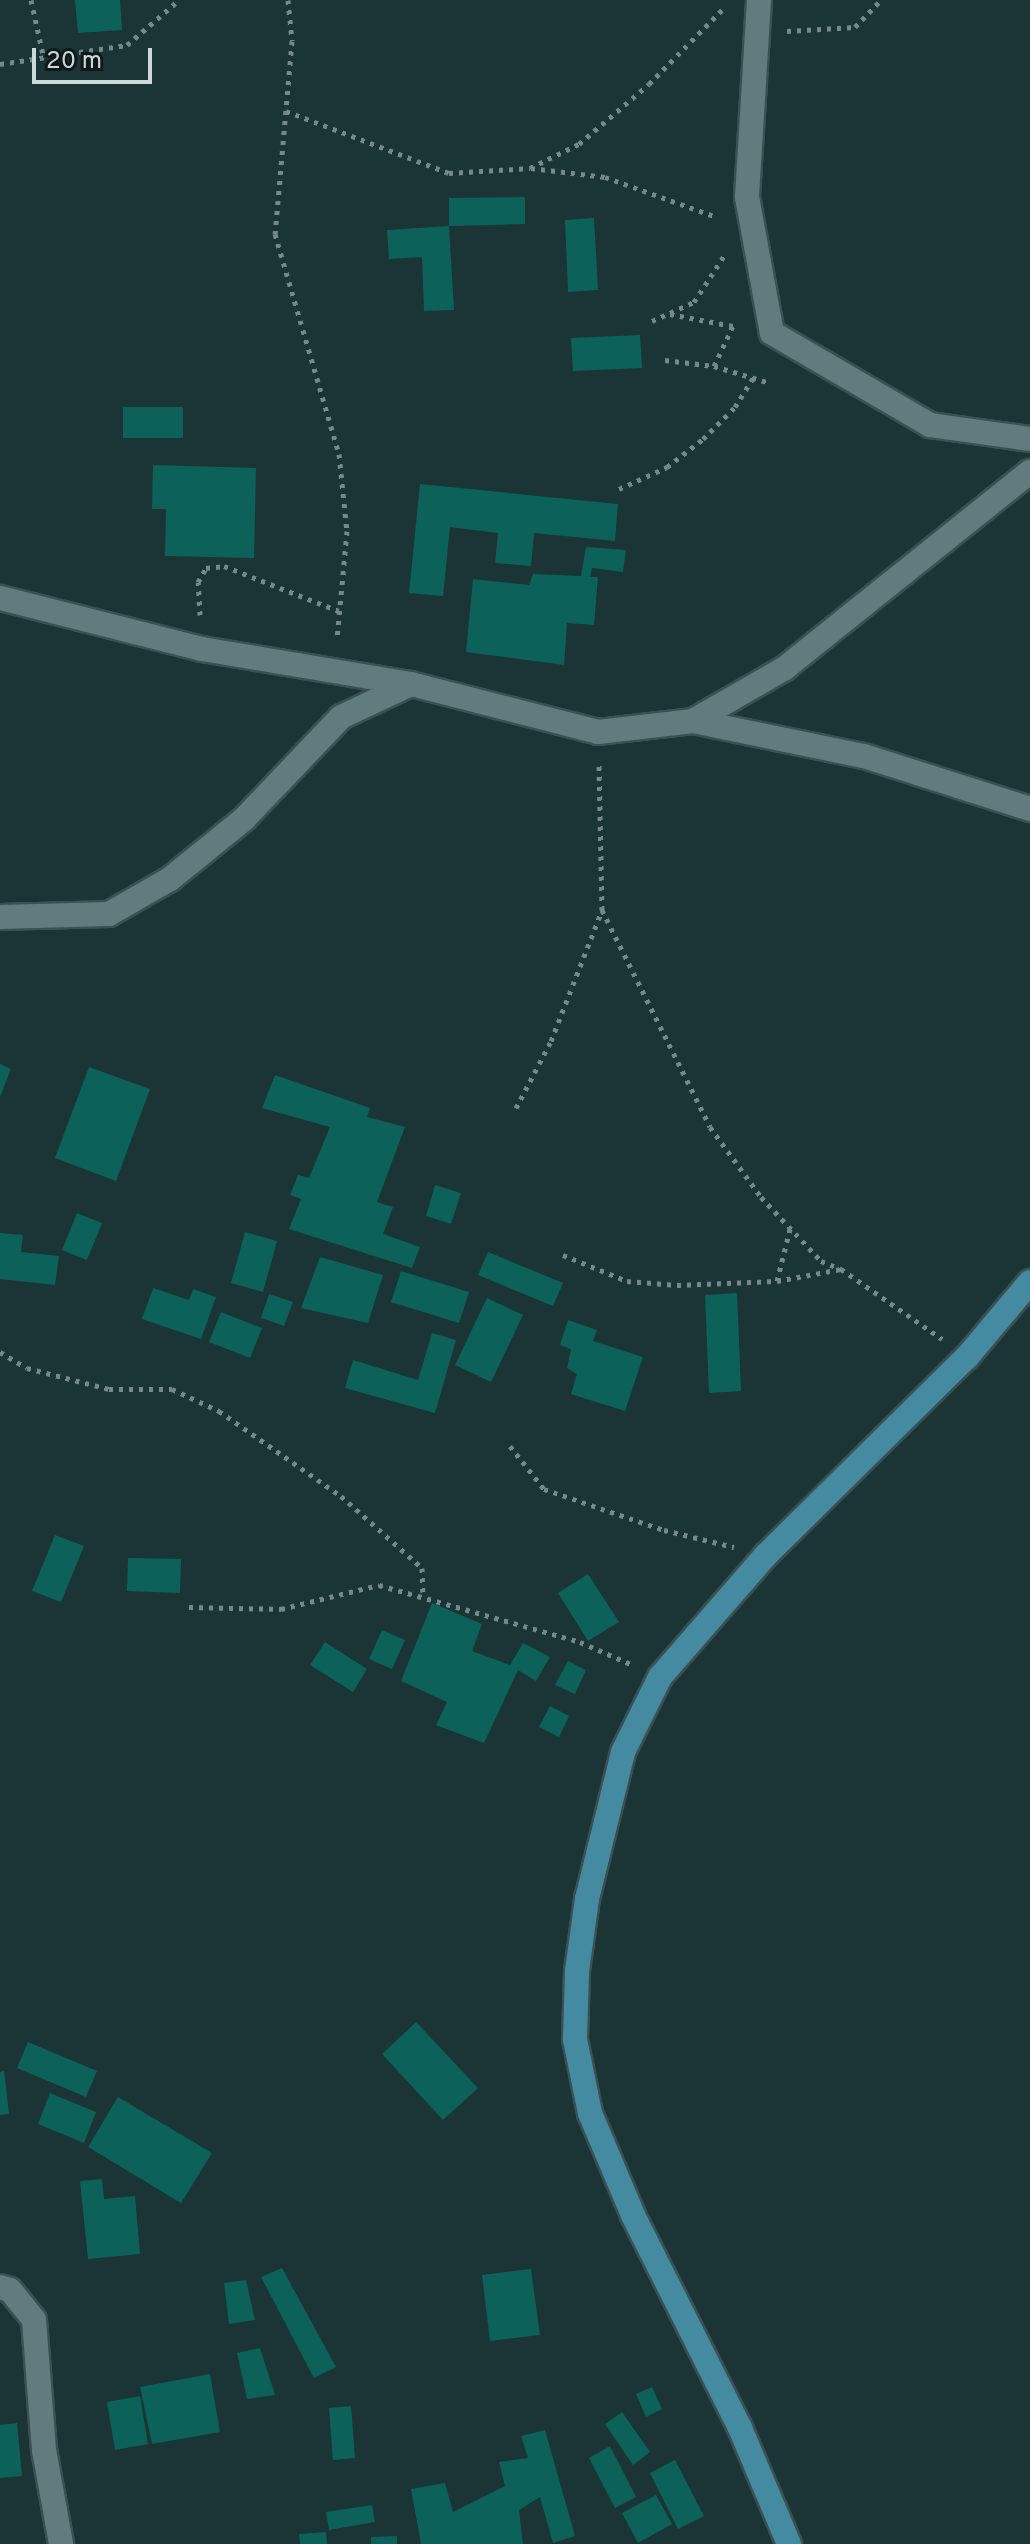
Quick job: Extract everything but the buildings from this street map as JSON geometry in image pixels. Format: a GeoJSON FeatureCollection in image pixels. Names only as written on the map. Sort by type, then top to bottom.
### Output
{"type":"FeatureCollection","features":[{"type":"Feature","properties":{"kind":"main road"},"geometry":{"type":"LineString","coordinates":[[789,2544],[740,2428],[633,2215],[590,2113],[575,2039],[577,1971],[606,1811],[623,1752],[660,1677],[766,1555],[967,1357],[1030,1282]]}},
{"type":"Feature","properties":{"kind":"street"},"geometry":{"type":"LineString","coordinates":[[759,0],[746,225],[772,333],[930,425],[1030,439]]}},
{"type":"Feature","properties":{"kind":"street"},"geometry":{"type":"LineString","coordinates":[[693,721],[785,668],[1030,472]]}},
{"type":"Feature","properties":{"kind":"street"},"geometry":{"type":"LineString","coordinates":[[0,598],[202,649],[336,674],[411,684],[598,732],[693,721],[864,756],[1030,809]]}},
{"type":"Feature","properties":{"kind":"street"},"geometry":{"type":"LineString","coordinates":[[0,917],[109,914],[170,879],[244,819],[341,717],[411,684]]}},
{"type":"Feature","properties":{"kind":"street"},"geometry":{"type":"LineString","coordinates":[[0,2287],[10,2290],[34,2320],[44,2450],[61,2544]]}},
{"type":"Feature","properties":{"kind":"path"},"geometry":{"type":"LineString","coordinates":[[31,0],[44,59]]}},
{"type":"Feature","properties":{"kind":"path"},"geometry":{"type":"LineString","coordinates":[[0,64],[127,45],[179,0]]}},
{"type":"Feature","properties":{"kind":"path"},"geometry":{"type":"LineString","coordinates":[[288,0],[292,41],[275,234],[339,454],[347,531],[336,674]]}},
{"type":"Feature","properties":{"kind":"path"},"geometry":{"type":"LineString","coordinates":[[530,168],[579,144],[649,84],[732,0]]}},
{"type":"Feature","properties":{"kind":"path"},"geometry":{"type":"LineString","coordinates":[[758,30],[855,27],[881,0]]}},
{"type":"Feature","properties":{"kind":"path"},"geometry":{"type":"LineString","coordinates":[[286,111],[449,173],[530,168],[605,177],[746,225],[694,302],[652,321]]}},
{"type":"Feature","properties":{"kind":"path"},"geometry":{"type":"LineString","coordinates":[[669,313],[772,333]]}},
{"type":"Feature","properties":{"kind":"path"},"geometry":{"type":"LineString","coordinates":[[714,366],[733,326]]}},
{"type":"Feature","properties":{"kind":"path"},"geometry":{"type":"LineString","coordinates":[[665,360],[714,366],[767,382]]}},
{"type":"Feature","properties":{"kind":"path"},"geometry":{"type":"LineString","coordinates":[[619,489],[667,467],[703,439],[735,407],[753,378]]}},
{"type":"Feature","properties":{"kind":"path"},"geometry":{"type":"LineString","coordinates":[[202,649],[198,582],[206,568],[224,566],[339,611]]}},
{"type":"Feature","properties":{"kind":"path"},"geometry":{"type":"LineString","coordinates":[[516,1108],[551,1041],[602,910],[598,732]]}},
{"type":"Feature","properties":{"kind":"path"},"geometry":{"type":"LineString","coordinates":[[602,910],[710,1127],[791,1228],[821,1261],[841,1269],[967,1357]]}},
{"type":"Feature","properties":{"kind":"path"},"geometry":{"type":"LineString","coordinates":[[777,1281],[791,1228]]}},
{"type":"Feature","properties":{"kind":"path"},"geometry":{"type":"LineString","coordinates":[[563,1255],[627,1281],[748,1284],[841,1269]]}},
{"type":"Feature","properties":{"kind":"path"},"geometry":{"type":"LineString","coordinates":[[0,1352],[27,1368],[109,1389],[172,1389],[219,1411],[341,1496],[422,1568],[423,1595]]}},
{"type":"Feature","properties":{"kind":"path"},"geometry":{"type":"LineString","coordinates":[[510,1446],[544,1489],[664,1530],[766,1555]]}},
{"type":"Feature","properties":{"kind":"path"},"geometry":{"type":"LineString","coordinates":[[189,1607],[281,1609],[379,1585],[409,1591],[580,1642],[660,1677]]}}]}
